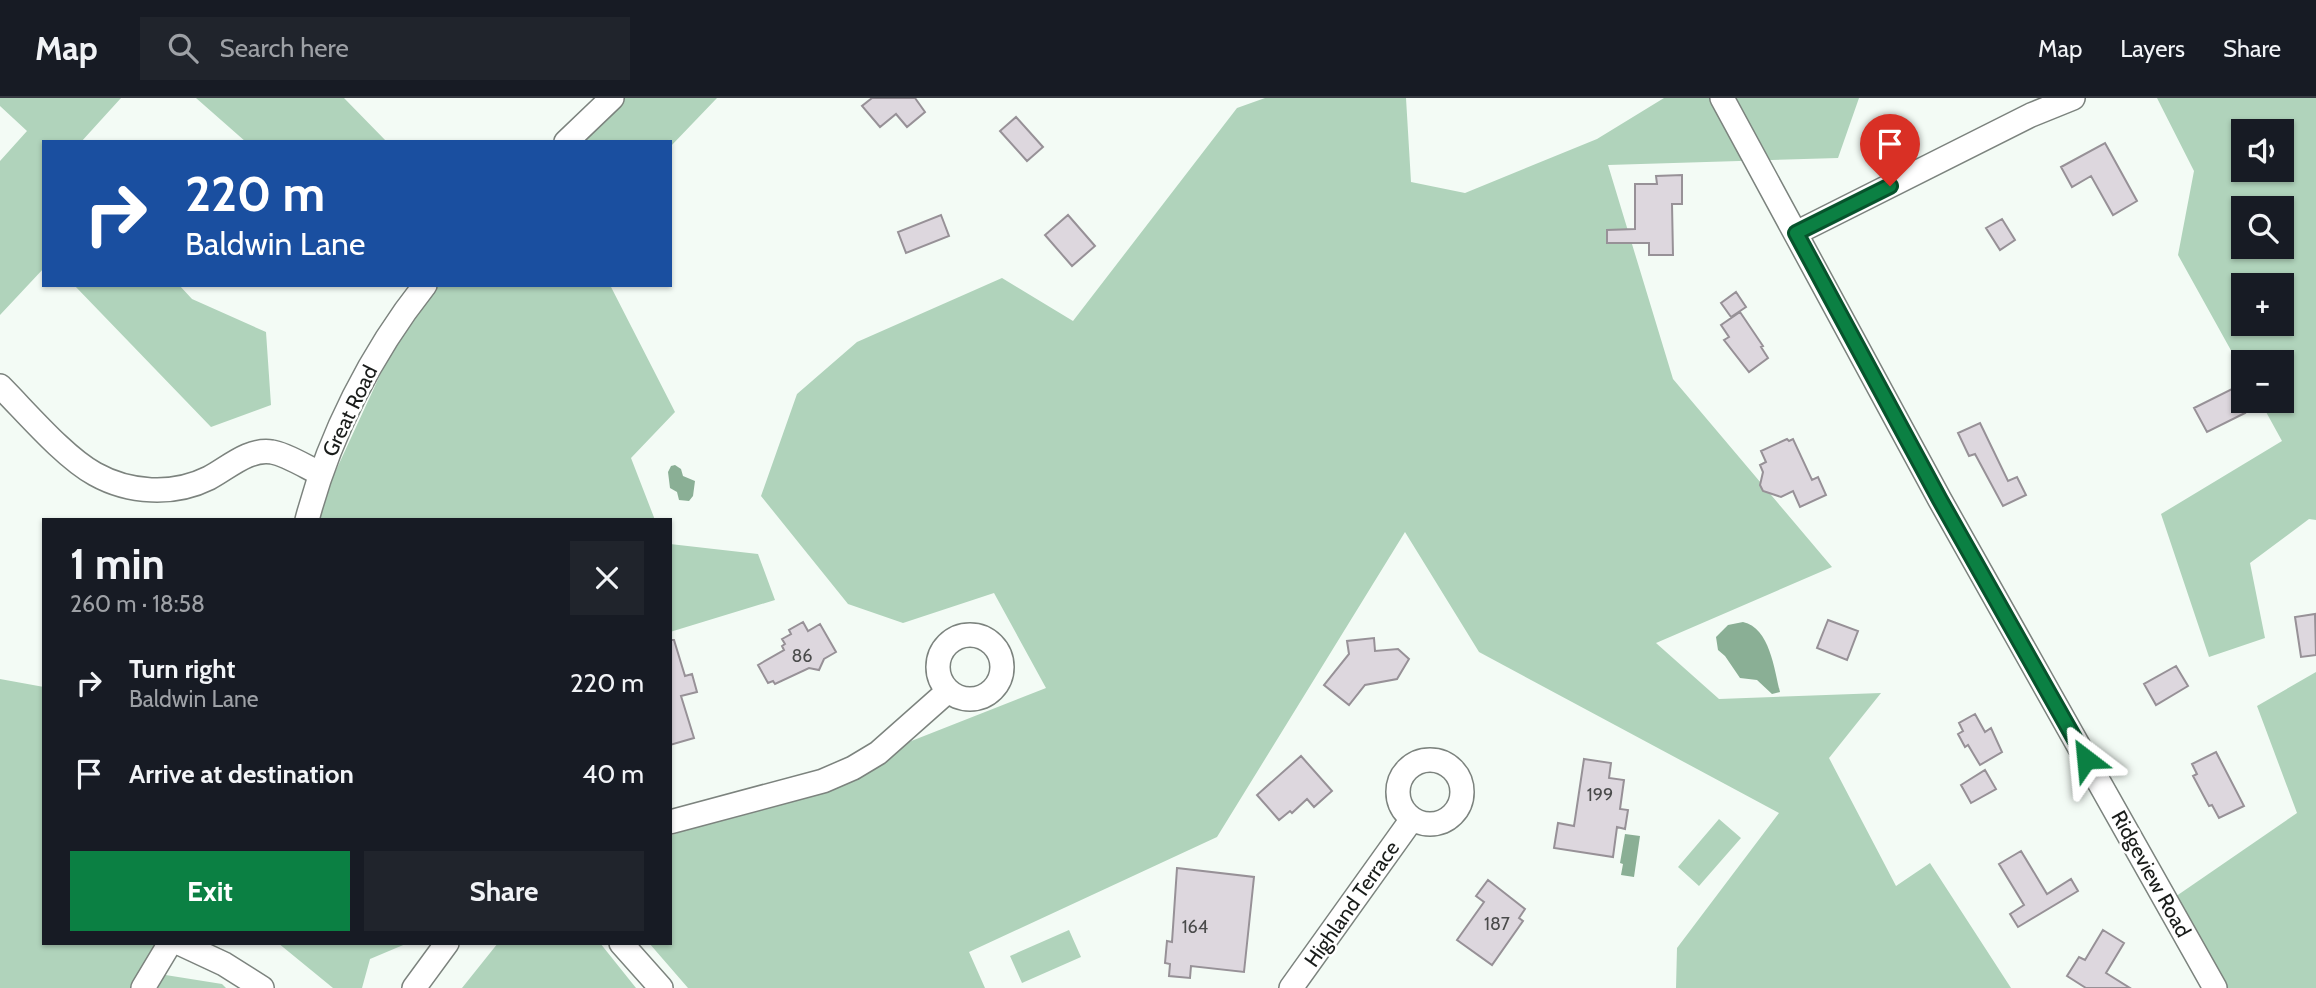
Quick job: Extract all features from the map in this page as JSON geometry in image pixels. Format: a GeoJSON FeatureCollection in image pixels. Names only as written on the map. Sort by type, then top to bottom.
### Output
{"type":"FeatureCollection","features":[{"type":"Feature","properties":{"kind":"street"},"geometry":{"type":"LineString","coordinates":[[568,140],[612,98]]}},
{"type":"Feature","properties":{"kind":"street","name":"Ridgeview Road"},"geometry":{"type":"LineString","coordinates":[[1722,98],[1940,500],[2215,988]]}},
{"type":"Feature","properties":{"kind":"street"},"geometry":{"type":"LineString","coordinates":[[1796,233],[2031,115],[2073,98]]}},
{"type":"Feature","properties":{"kind":"street","name":"Great Road"},"geometry":{"type":"LineString","coordinates":[[0,386],[75,460],[94,474],[117,484],[142,490],[186,486],[206,479],[248,455],[272,452],[321,474],[361,383],[392,331],[424,287]]}},
{"type":"Feature","properties":{"kind":"street"},"geometry":{"type":"LineString","coordinates":[[308,518],[321,474]]}},
{"type":"Feature","properties":{"kind":"street"},"geometry":{"type":"LineString","coordinates":[[672,821],[823,781],[853,768],[878,753],[948,691]]}},
{"type":"Feature","properties":{"kind":"street","name":"Highland Terrace"},"geometry":{"type":"LineString","coordinates":[[1292,988],[1412,819]]}},
{"type":"Feature","properties":{"kind":"street"},"geometry":{"type":"LineString","coordinates":[[143,988],[169,945]]}},
{"type":"Feature","properties":{"kind":"street"},"geometry":{"type":"LineString","coordinates":[[183,945],[224,964],[262,988]]}},
{"type":"Feature","properties":{"kind":"street"},"geometry":{"type":"LineString","coordinates":[[414,988],[446,945]]}},
{"type":"Feature","properties":{"kind":"street"},"geometry":{"type":"LineString","coordinates":[[623,945],[661,988]]}},
{"type":"Feature","properties":{"kind":"shaded area"},"geometry":{"type":"Polygon","coordinates":[[[0,98],[121,98],[83,140],[42,140],[42,270],[0,315],[0,161],[27,131],[0,106],[0,98]]]}},
{"type":"Feature","properties":{"kind":"shaded area"},"geometry":{"type":"Polygon","coordinates":[[[196,98],[344,98],[385,140],[244,140],[196,98]]]}},
{"type":"Feature","properties":{"kind":"shaded area"},"geometry":{"type":"Polygon","coordinates":[[[615,98],[717,98],[672,145],[672,140],[571,140],[615,98]]]}},
{"type":"Feature","properties":{"kind":"shaded area"},"geometry":{"type":"Polygon","coordinates":[[[1265,98],[1406,98],[1411,182],[1465,193],[1597,139],[1664,98],[1859,98],[1838,158],[1608,165],[1673,379],[1832,567],[1656,643],[1719,699],[1881,693],[1829,758],[1896,886],[1930,863],[2011,988],[1676,988],[1677,948],[1779,813],[1479,652],[1405,532],[1217,837],[969,952],[985,988],[688,988],[651,945],[672,945],[672,835],[1046,688],[994,593],[903,623],[848,604],[761,496],[797,394],[857,342],[1002,278],[1073,321],[1237,108],[1265,98]]]}},
{"type":"Feature","properties":{"kind":"shaded area"},"geometry":{"type":"Polygon","coordinates":[[[2157,98],[2316,98],[2316,520],[2309,519],[2250,563],[2265,638],[2209,657],[2161,514],[2282,441],[2267,413],[2294,413],[2294,350],[2231,350],[2178,255],[2194,171],[2157,98]]]}},
{"type":"Feature","properties":{"kind":"shaded area"},"geometry":{"type":"Polygon","coordinates":[[[76,287],[181,287],[192,299],[266,332],[271,405],[211,427],[76,287]]]}},
{"type":"Feature","properties":{"kind":"shaded area"},"geometry":{"type":"Polygon","coordinates":[[[412,287],[611,287],[675,412],[631,458],[654,518],[314,518],[418,293],[412,287]]]}},
{"type":"Feature","properties":{"kind":"shaded area"},"geometry":{"type":"Polygon","coordinates":[[[675,465],[681,469],[683,476],[695,481],[693,496],[689,501],[679,500],[677,492],[670,488],[668,472],[671,466],[675,465]]]}},
{"type":"Feature","properties":{"kind":"shaded area"},"geometry":{"type":"Polygon","coordinates":[[[672,544],[758,554],[775,600],[672,631],[672,544]]]}},
{"type":"Feature","properties":{"kind":"shaded area"},"geometry":{"type":"Polygon","coordinates":[[[1743,622],[1759,632],[1765,641],[1780,692],[1772,694],[1757,680],[1740,678],[1718,650],[1716,637],[1728,625],[1743,622]]]}},
{"type":"Feature","properties":{"kind":"shaded area"},"geometry":{"type":"Polygon","coordinates":[[[2316,672],[2316,988],[2216,988],[2172,899],[2297,813],[2257,706],[2316,672]]]}},
{"type":"Feature","properties":{"kind":"shaded area"},"geometry":{"type":"Polygon","coordinates":[[[0,679],[42,687],[42,945],[166,945],[153,973],[222,984],[226,988],[0,988],[0,679]]]}},
{"type":"Feature","properties":{"kind":"shaded area"},"geometry":{"type":"Polygon","coordinates":[[[1719,819],[1741,838],[1699,886],[1678,867],[1719,819]]]}},
{"type":"Feature","properties":{"kind":"shaded area"},"geometry":{"type":"Polygon","coordinates":[[[1625,834],[1640,836],[1634,877],[1621,875],[1623,864],[1620,863],[1625,834]]]}},
{"type":"Feature","properties":{"kind":"shaded area"},"geometry":{"type":"Polygon","coordinates":[[[1069,930],[1081,957],[1022,983],[1010,956],[1069,930]]]}},
{"type":"Feature","properties":{"kind":"shaded area"},"geometry":{"type":"Polygon","coordinates":[[[280,945],[403,945],[370,959],[362,988],[333,988],[280,945]]]}},
{"type":"Feature","properties":{"kind":"shaded area"},"geometry":{"type":"Polygon","coordinates":[[[496,945],[602,945],[636,988],[462,988],[496,945]]]}},
{"type":"Feature","properties":{"kind":"building"},"geometry":{"type":"Polygon","coordinates":[[[872,98],[915,98],[925,112],[907,127],[896,114],[880,127],[862,106],[872,98]]]}},
{"type":"Feature","properties":{"kind":"building"},"geometry":{"type":"Polygon","coordinates":[[[1016,117],[1043,147],[1027,161],[1000,131],[1016,117]]]}},
{"type":"Feature","properties":{"kind":"building"},"geometry":{"type":"Polygon","coordinates":[[[2105,143],[2137,201],[2113,215],[2091,176],[2072,187],[2061,167],[2105,143]]]}},
{"type":"Feature","properties":{"kind":"building"},"geometry":{"type":"Polygon","coordinates":[[[1682,175],[1682,204],[1672,204],[1673,255],[1649,255],[1649,243],[1607,243],[1607,230],[1635,229],[1635,184],[1657,184],[1656,176],[1682,175]]]}},
{"type":"Feature","properties":{"kind":"building"},"geometry":{"type":"Polygon","coordinates":[[[941,215],[949,236],[906,253],[898,232],[941,215]]]}},
{"type":"Feature","properties":{"kind":"building"},"geometry":{"type":"Polygon","coordinates":[[[1068,215],[1095,246],[1072,266],[1045,235],[1068,215]]]}},
{"type":"Feature","properties":{"kind":"building"},"geometry":{"type":"Polygon","coordinates":[[[2002,219],[2015,240],[2000,250],[1986,228],[2002,219]]]}},
{"type":"Feature","properties":{"kind":"building"},"geometry":{"type":"Polygon","coordinates":[[[1736,292],[1746,307],[1731,317],[1721,303],[1736,292]]]}},
{"type":"Feature","properties":{"kind":"building"},"geometry":{"type":"Polygon","coordinates":[[[1740,312],[1768,358],[1749,372],[1724,340],[1729,337],[1721,325],[1740,312]]]}},
{"type":"Feature","properties":{"kind":"building"},"geometry":{"type":"Polygon","coordinates":[[[2231,390],[2231,413],[2245,413],[2207,432],[2194,408],[2231,390]]]}},
{"type":"Feature","properties":{"kind":"building"},"geometry":{"type":"Polygon","coordinates":[[[1980,423],[2008,481],[2017,477],[2026,495],[2003,506],[1975,454],[1969,456],[1958,433],[1980,423]]]}},
{"type":"Feature","properties":{"kind":"building"},"geometry":{"type":"Polygon","coordinates":[[[1787,439],[1793,439],[1812,480],[1818,477],[1826,495],[1800,507],[1793,491],[1781,497],[1763,491],[1760,485],[1763,472],[1760,465],[1766,462],[1761,451],[1787,439]]]}},
{"type":"Feature","properties":{"kind":"building"},"geometry":{"type":"Polygon","coordinates":[[[2315,614],[2316,655],[2301,657],[2295,617],[2315,614]]]}},
{"type":"Feature","properties":{"kind":"building"},"geometry":{"type":"Polygon","coordinates":[[[1828,620],[1858,631],[1847,660],[1817,648],[1828,620]]]}},
{"type":"Feature","properties":{"kind":"building"},"geometry":{"type":"Polygon","coordinates":[[[803,622],[808,631],[820,624],[836,652],[824,659],[819,670],[809,668],[775,684],[773,681],[768,683],[758,665],[784,650],[782,639],[791,634],[789,630],[803,622]]]}},
{"type":"Feature","properties":{"kind":"building"},"geometry":{"type":"Polygon","coordinates":[[[1374,638],[1375,651],[1398,649],[1409,659],[1397,679],[1365,685],[1349,705],[1324,685],[1349,654],[1347,641],[1374,638]]]}},
{"type":"Feature","properties":{"kind":"building"},"geometry":{"type":"Polygon","coordinates":[[[672,640],[685,676],[692,674],[697,692],[681,696],[694,738],[672,744],[672,640]]]}},
{"type":"Feature","properties":{"kind":"building"},"geometry":{"type":"Polygon","coordinates":[[[2176,666],[2188,686],[2156,705],[2144,684],[2176,666]]]}},
{"type":"Feature","properties":{"kind":"building"},"geometry":{"type":"Polygon","coordinates":[[[1975,714],[1985,732],[1991,728],[2002,752],[1980,765],[1958,734],[1963,731],[1959,723],[1975,714]]]}},
{"type":"Feature","properties":{"kind":"building"},"geometry":{"type":"Polygon","coordinates":[[[2216,752],[2244,806],[2219,818],[2212,805],[2209,806],[2193,776],[2197,774],[2192,764],[2216,752]]]}},
{"type":"Feature","properties":{"kind":"building"},"geometry":{"type":"Polygon","coordinates":[[[1301,756],[1332,791],[1314,807],[1307,799],[1292,813],[1290,811],[1279,820],[1257,795],[1301,756]]]}},
{"type":"Feature","properties":{"kind":"building"},"geometry":{"type":"Polygon","coordinates":[[[1584,759],[1611,763],[1609,778],[1624,780],[1620,809],[1628,810],[1625,829],[1617,827],[1613,857],[1554,848],[1558,823],[1574,826],[1584,759]]]}},
{"type":"Feature","properties":{"kind":"building"},"geometry":{"type":"Polygon","coordinates":[[[1985,770],[1996,789],[1971,803],[1961,785],[1985,770]]]}},
{"type":"Feature","properties":{"kind":"building"},"geometry":{"type":"Polygon","coordinates":[[[2021,851],[2047,894],[2071,879],[2078,891],[2018,927],[2010,914],[2024,905],[1999,864],[2021,851]]]}},
{"type":"Feature","properties":{"kind":"building"},"geometry":{"type":"Polygon","coordinates":[[[1177,868],[1254,877],[1244,972],[1191,966],[1190,978],[1169,976],[1170,964],[1165,963],[1167,941],[1172,942],[1177,868]]]}},
{"type":"Feature","properties":{"kind":"building"},"geometry":{"type":"Polygon","coordinates":[[[1488,880],[1525,909],[1519,918],[1523,921],[1492,965],[1457,940],[1484,902],[1476,896],[1488,880]]]}},
{"type":"Feature","properties":{"kind":"building"},"geometry":{"type":"Polygon","coordinates":[[[2103,930],[2124,943],[2106,973],[2130,988],[2086,988],[2067,976],[2079,957],[2085,960],[2103,930]]]}},
{"type":"Feature","properties":{"kind":"route"},"geometry":{"type":"LineString","coordinates":[[1890,186],[1796,233],[1940,500],[2086,759]]}}]}
